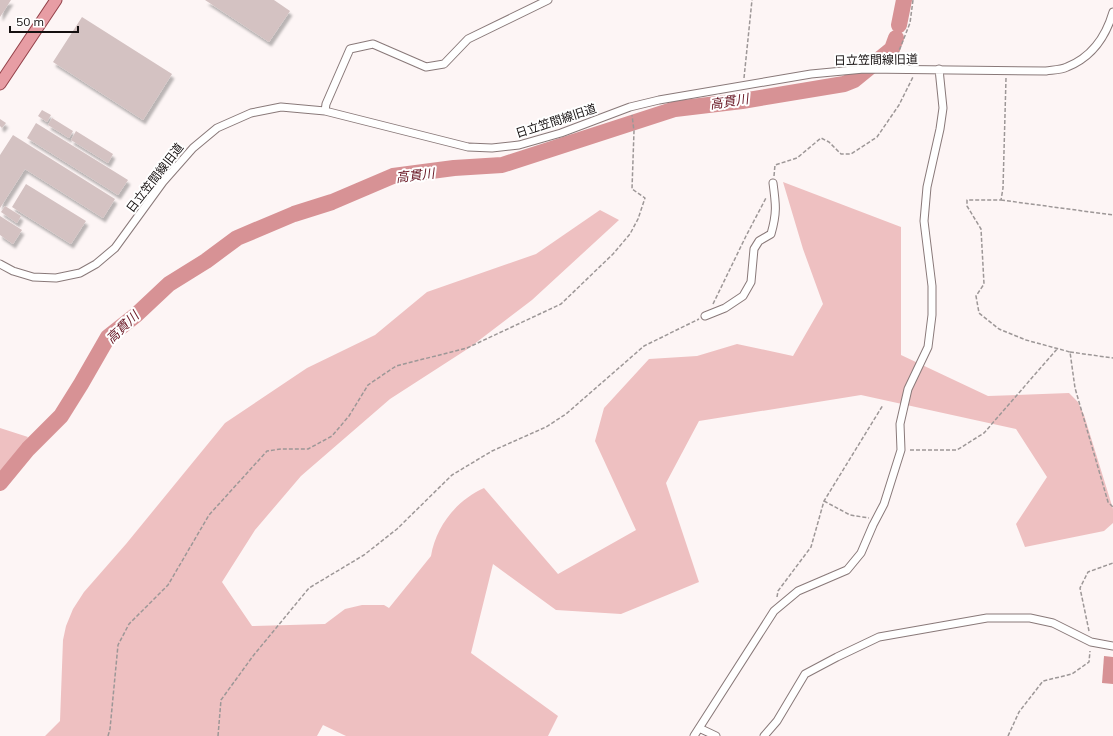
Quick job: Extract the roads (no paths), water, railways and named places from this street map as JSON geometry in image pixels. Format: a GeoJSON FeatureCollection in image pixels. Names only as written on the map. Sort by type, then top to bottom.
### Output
{"type":"FeatureCollection","features":[{"type":"Feature","properties":{"kind":"main road"},"geometry":{"type":"LineString","coordinates":[[0,84],[56,0]]}},
{"type":"Feature","properties":{"kind":"street"},"geometry":{"type":"LineString","coordinates":[[325,112],[326,104],[350,49],[373,44],[426,67],[444,64],[468,39],[548,0]]}},
{"type":"Feature","properties":{"kind":"street","name":"日立笠間線旧道"},"geometry":{"type":"LineString","coordinates":[[0,264],[13,271],[33,277],[56,278],[80,273],[96,264],[115,248],[163,182],[193,148],[217,128],[251,113],[281,107],[325,112],[468,147],[492,148],[519,146],[561,133],[630,107],[659,100],[811,74],[864,70],[939,69],[1046,71],[1067,67],[1085,56],[1100,42],[1107,29],[1113,12]]}},
{"type":"Feature","properties":{"kind":"street"},"geometry":{"type":"LineString","coordinates":[[694,736],[774,611],[798,591],[847,570],[861,553],[884,504],[901,450],[900,424],[908,390],[928,347],[932,286],[924,221],[927,186],[940,129],[943,108],[939,69]]}},
{"type":"Feature","properties":{"kind":"street"},"geometry":{"type":"LineString","coordinates":[[705,316],[725,308],[743,296],[751,282],[754,249],[759,241],[771,234],[776,219],[773,183]]}},
{"type":"Feature","properties":{"kind":"street"},"geometry":{"type":"LineString","coordinates":[[764,736],[777,721],[805,674],[879,637],[987,618],[1030,618],[1052,623],[1091,642],[1113,646]]}},
{"type":"Feature","properties":{"kind":"street"},"geometry":{"type":"LineString","coordinates":[[699,728],[716,736]]}},
{"type":"Feature","properties":{"kind":"waterway","name":"高貫川"},"geometry":{"type":"LineString","coordinates":[[899,25],[904,0]]}},
{"type":"Feature","properties":{"kind":"waterway","name":"高貫川"},"geometry":{"type":"LineString","coordinates":[[0,483],[28,449],[61,416],[108,337],[136,315],[169,284],[206,261],[237,238],[294,214],[332,202],[393,176],[454,168],[502,165],[675,109],[742,101],[844,84],[854,80],[892,49],[896,38]]}}]}
